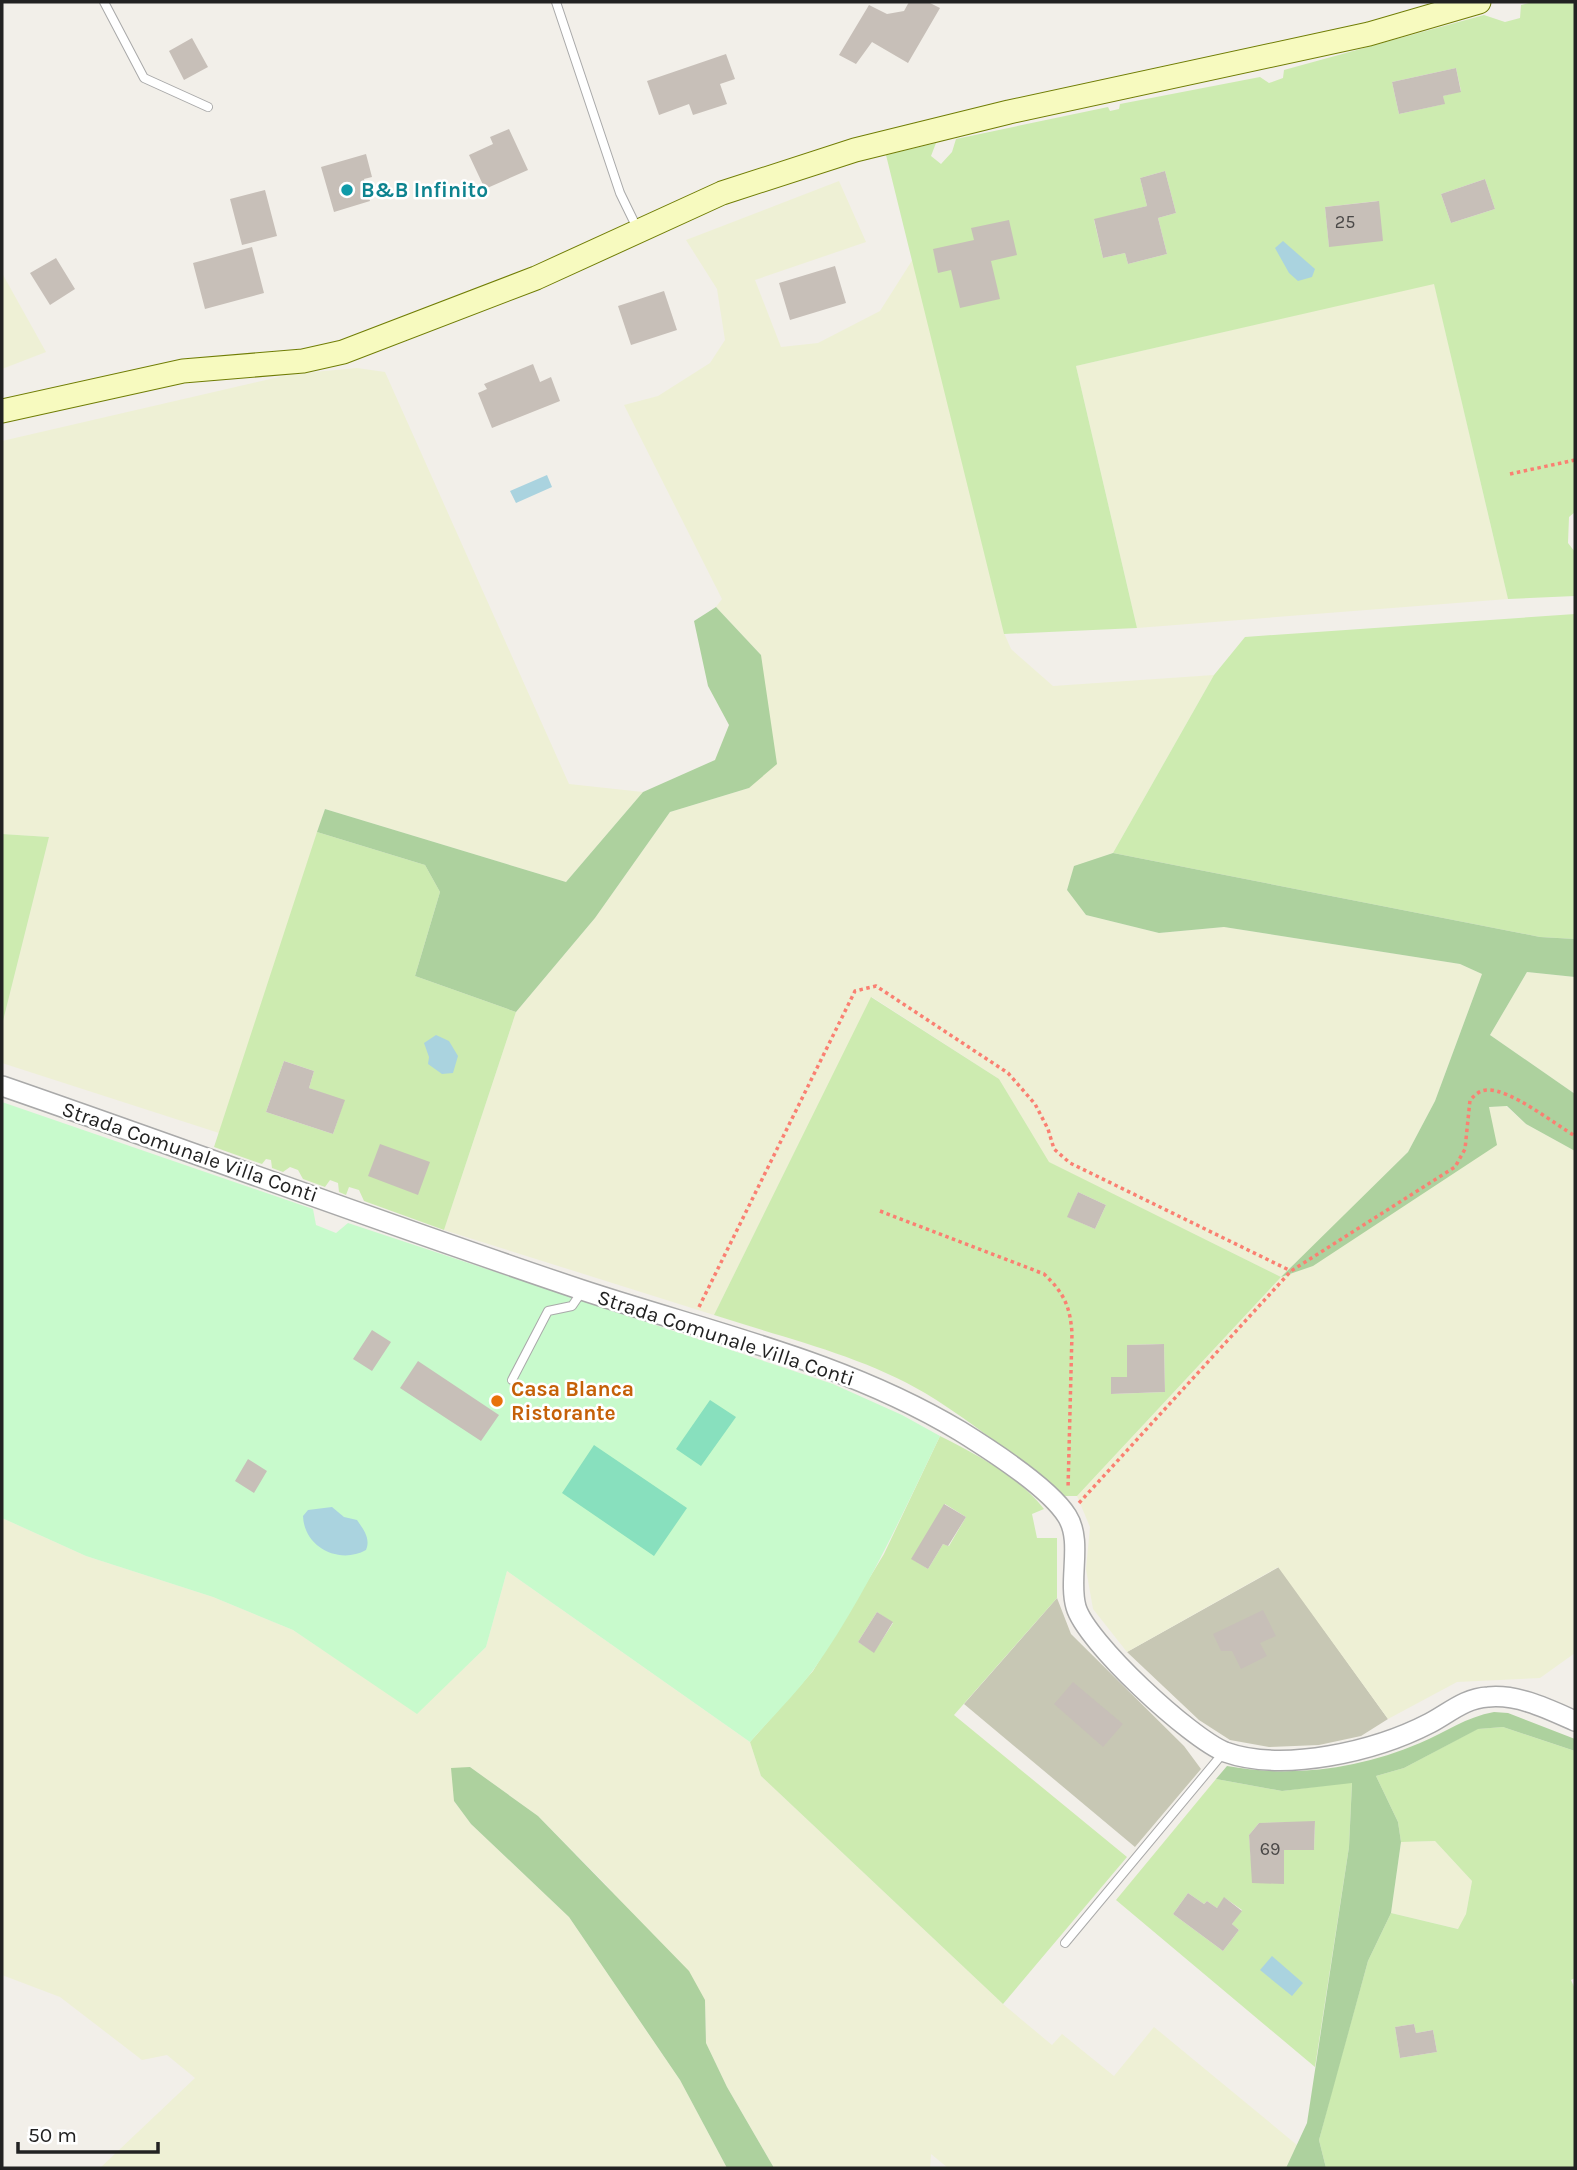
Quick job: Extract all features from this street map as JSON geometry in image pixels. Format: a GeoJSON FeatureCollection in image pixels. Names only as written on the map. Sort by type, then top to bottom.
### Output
{"type":"FeatureCollection","features":[{"type":"Feature","properties":{"kind":"main road"},"geometry":{"type":"LineString","coordinates":[[2,411],[183,371],[303,361],[343,352],[524,283],[722,193],[855,150],[1009,111],[1369,34],[1479,2]]}},
{"type":"Feature","properties":{"kind":"street","name":"Strada Comunale Villa Conti"},"geometry":{"type":"LineString","coordinates":[[2,1086],[583,1290],[818,1364],[901,1400],[988,1449],[1038,1487],[1067,1516]]}},
{"type":"Feature","properties":{"kind":"street"},"geometry":{"type":"LineString","coordinates":[[1067,1516],[1073,1535],[1073,1591],[1077,1610],[1090,1635],[1194,1734],[1225,1751],[1264,1759],[1345,1752],[1389,1741],[1430,1723],[1463,1703],[1491,1696],[1524,1700],[1575,1721]]}},
{"type":"Feature","properties":{"kind":"lane"},"geometry":{"type":"LineString","coordinates":[[104,2],[144,78],[208,107]]}},
{"type":"Feature","properties":{"kind":"lane"},"geometry":{"type":"LineString","coordinates":[[556,2],[616,182],[638,230]]}},
{"type":"Feature","properties":{"kind":"lane"},"geometry":{"type":"LineString","coordinates":[[512,1380],[548,1311],[572,1306],[583,1290]]}},
{"type":"Feature","properties":{"kind":"lane"},"geometry":{"type":"LineString","coordinates":[[1065,1943],[1225,1751]]}},
{"type":"Feature","properties":{"kind":"path"},"geometry":{"type":"LineString","coordinates":[[1510,474],[1575,460]]}},
{"type":"Feature","properties":{"kind":"path"},"geometry":{"type":"LineString","coordinates":[[691,1324],[855,991],[866,986],[876,986],[1008,1073],[1035,1104],[1048,1129],[1054,1149],[1070,1163],[1291,1271]]}},
{"type":"Feature","properties":{"kind":"path"},"geometry":{"type":"LineString","coordinates":[[1067,1516],[1291,1271],[1455,1167],[1465,1149],[1469,1100],[1479,1091],[1492,1089],[1507,1094],[1575,1136]]}},
{"type":"Feature","properties":{"kind":"path"},"geometry":{"type":"LineString","coordinates":[[880,1211],[1044,1274],[1061,1290],[1071,1309],[1072,1333],[1067,1516]]}},
{"type":"Feature","properties":{"kind":"shaded area"},"geometry":{"type":"Polygon","coordinates":[[[839,181],[866,242],[755,280],[781,347],[818,343],[880,311],[913,259],[1004,633],[1011,649],[1053,686],[1214,675],[1113,853],[1074,867],[1067,890],[1086,915],[1159,933],[1224,927],[1460,964],[1482,974],[1435,1101],[1408,1152],[1283,1276],[1488,1107],[1506,1106],[1526,1124],[1575,1151],[1575,1653],[1540,1678],[1457,1682],[1388,1719],[1278,1567],[1127,1652],[1093,1609],[1086,1569],[1090,1527],[1077,1496],[1281,1277],[1048,1162],[999,1079],[872,997],[714,1315],[444,1230],[516,1012],[595,918],[670,812],[749,788],[761,655],[716,607],[722,599],[624,405],[658,396],[710,363],[725,340],[717,289],[686,240],[839,181]]]}},
{"type":"Feature","properties":{"kind":"shaded area"},"geometry":{"type":"Polygon","coordinates":[[[2,273],[46,352],[2,369],[2,273]]]}},
{"type":"Feature","properties":{"kind":"shaded area"},"geometry":{"type":"Polygon","coordinates":[[[1434,283],[1508,599],[1137,628],[1076,366],[1434,283]]]}},
{"type":"Feature","properties":{"kind":"shaded area"},"geometry":{"type":"Polygon","coordinates":[[[357,368],[385,372],[569,784],[643,792],[566,882],[325,809],[219,1133],[2,1063],[2,1025],[49,837],[2,834],[2,441],[292,374],[357,368]]]}},
{"type":"Feature","properties":{"kind":"shaded area"},"geometry":{"type":"Polygon","coordinates":[[[1527,972],[1575,977],[1575,1094],[1490,1035],[1527,972]]]}},
{"type":"Feature","properties":{"kind":"shaded area"},"geometry":{"type":"Polygon","coordinates":[[[2,1518],[86,1556],[213,1597],[293,1630],[417,1713],[486,1647],[507,1571],[750,1742],[761,1776],[1003,2004],[1052,2045],[1062,2034],[1114,2076],[1154,2027],[1297,2145],[1286,2168],[948,2168],[931,2154],[930,2168],[774,2168],[727,2087],[706,2043],[705,2000],[606,1885],[538,1816],[470,1767],[454,1801],[471,1824],[569,1917],[680,2080],[727,2168],[100,2168],[195,2078],[167,2055],[142,2060],[60,1997],[2,1975],[2,1518]]]}},
{"type":"Feature","properties":{"kind":"shaded area"},"geometry":{"type":"Polygon","coordinates":[[[1279,1567],[1388,1719],[1361,1736],[1319,1745],[1269,1747],[1230,1740],[1199,1720],[1127,1652],[1279,1567]]]}},
{"type":"Feature","properties":{"kind":"shaded area"},"geometry":{"type":"Polygon","coordinates":[[[1057,1598],[1071,1634],[1184,1746],[1201,1769],[1135,1847],[964,1704],[1057,1598]]]}},
{"type":"Feature","properties":{"kind":"shaded area"},"geometry":{"type":"Polygon","coordinates":[[[1435,1841],[1472,1881],[1466,1914],[1459,1929],[1391,1913],[1401,1842],[1435,1841]]]}},
{"type":"Feature","properties":{"kind":"green space"},"geometry":{"type":"Polygon","coordinates":[[[1533,2],[1575,2],[1575,512],[1569,517],[1568,543],[1575,552],[1575,596],[1508,599],[1434,284],[1076,366],[1137,628],[1004,634],[886,155],[936,143],[931,156],[941,164],[952,152],[956,139],[1108,107],[1110,111],[1119,109],[1120,104],[1260,77],[1269,83],[1283,78],[1284,70],[1484,15],[1505,22],[1520,18],[1521,5],[1533,2]],[[1456,68],[1392,82],[1399,114],[1444,104],[1443,96],[1461,91],[1456,68]],[[1165,171],[1140,178],[1147,206],[1094,220],[1103,258],[1125,253],[1128,264],[1167,254],[1158,218],[1176,213],[1165,171]],[[1485,179],[1441,194],[1451,223],[1495,209],[1485,179]],[[1378,201],[1325,207],[1329,246],[1378,201]]]}},
{"type":"Feature","properties":{"kind":"green space"},"geometry":{"type":"Polygon","coordinates":[[[716,607],[761,655],[777,764],[749,788],[670,812],[595,918],[516,1012],[415,976],[440,892],[425,865],[317,832],[325,809],[566,882],[643,792],[715,760],[729,725],[708,686],[694,621],[716,607]]]}},
{"type":"Feature","properties":{"kind":"green space"},"geometry":{"type":"Polygon","coordinates":[[[1575,614],[1575,939],[1540,937],[1113,853],[1214,675],[1245,637],[1575,614]]]}},
{"type":"Feature","properties":{"kind":"green space"},"geometry":{"type":"Polygon","coordinates":[[[317,832],[425,865],[440,892],[415,976],[516,1012],[444,1230],[364,1201],[359,1190],[349,1187],[346,1195],[339,1192],[338,1183],[330,1180],[325,1187],[303,1179],[298,1170],[290,1167],[283,1172],[272,1168],[271,1160],[266,1159],[262,1164],[214,1147],[317,832]],[[284,1061],[266,1112],[333,1134],[344,1101],[309,1088],[314,1071],[284,1061]]]}},
{"type":"Feature","properties":{"kind":"green space"},"geometry":{"type":"Polygon","coordinates":[[[2,834],[49,837],[2,1025],[2,834]]]}},
{"type":"Feature","properties":{"kind":"green space"},"geometry":{"type":"Polygon","coordinates":[[[1113,853],[1540,937],[1575,939],[1575,977],[1527,972],[1490,1035],[1575,1094],[1575,1151],[1526,1124],[1507,1106],[1489,1107],[1497,1145],[1313,1266],[1281,1277],[1408,1152],[1435,1101],[1482,974],[1460,964],[1224,927],[1159,933],[1086,915],[1067,890],[1074,866],[1113,853]]]}},
{"type":"Feature","properties":{"kind":"green space"},"geometry":{"type":"Polygon","coordinates":[[[871,997],[999,1079],[1049,1162],[1281,1277],[1077,1496],[1062,1496],[979,1429],[925,1393],[900,1380],[822,1348],[714,1315],[871,997]],[[1078,1192],[1068,1217],[1095,1229],[1106,1205],[1078,1192]],[[1164,1344],[1127,1345],[1127,1377],[1112,1377],[1112,1394],[1165,1392],[1164,1344]]]}},
{"type":"Feature","properties":{"kind":"green space"},"geometry":{"type":"Polygon","coordinates":[[[2,1102],[313,1209],[316,1225],[336,1233],[348,1223],[833,1384],[902,1415],[940,1436],[882,1555],[832,1642],[807,1679],[750,1742],[507,1571],[486,1647],[417,1714],[293,1630],[213,1597],[86,1556],[2,1518],[2,1102]]]}},
{"type":"Feature","properties":{"kind":"green space"},"geometry":{"type":"Polygon","coordinates":[[[710,1400],[736,1417],[701,1466],[676,1449],[710,1400]]]}},
{"type":"Feature","properties":{"kind":"green space"},"geometry":{"type":"Polygon","coordinates":[[[940,1436],[982,1458],[1022,1486],[1044,1509],[1032,1514],[1037,1538],[1057,1538],[1057,1598],[954,1715],[1127,1857],[1003,2004],[761,1776],[750,1742],[813,1671],[884,1554],[940,1436]],[[945,1504],[912,1559],[928,1569],[943,1544],[949,1546],[966,1517],[945,1504]],[[877,1612],[858,1642],[874,1652],[893,1623],[877,1612]]]}},
{"type":"Feature","properties":{"kind":"green space"},"geometry":{"type":"Polygon","coordinates":[[[594,1445],[687,1508],[654,1556],[562,1493],[594,1445]]]}},
{"type":"Feature","properties":{"kind":"green space"},"geometry":{"type":"Polygon","coordinates":[[[1494,1712],[1508,1713],[1575,1739],[1575,1751],[1503,1727],[1478,1729],[1404,1768],[1376,1776],[1398,1822],[1401,1842],[1391,1913],[1368,1961],[1319,2140],[1326,2168],[1286,2168],[1307,2123],[1349,1847],[1352,1783],[1282,1791],[1216,1779],[1227,1766],[1251,1770],[1301,1771],[1349,1765],[1397,1752],[1474,1717],[1494,1712]]]}},
{"type":"Feature","properties":{"kind":"green space"},"geometry":{"type":"Polygon","coordinates":[[[1503,1727],[1575,1751],[1575,1978],[1571,1980],[1575,1989],[1575,2168],[1326,2168],[1319,2140],[1368,1961],[1391,1913],[1458,1929],[1466,1914],[1472,1881],[1435,1841],[1401,1842],[1398,1822],[1376,1776],[1404,1768],[1477,1729],[1503,1727]],[[1414,2024],[1395,2027],[1400,2058],[1437,2052],[1433,2030],[1416,2033],[1414,2024]]]}},
{"type":"Feature","properties":{"kind":"green space"},"geometry":{"type":"Polygon","coordinates":[[[470,1767],[538,1816],[689,1971],[705,2000],[706,2043],[727,2087],[774,2168],[727,2168],[680,2080],[569,1917],[471,1824],[454,1801],[451,1768],[470,1767]]]}},
{"type":"Feature","properties":{"kind":"green space"},"geometry":{"type":"Polygon","coordinates":[[[1216,1779],[1282,1791],[1352,1782],[1349,1847],[1315,2067],[1116,1900],[1216,1779]],[[1315,1822],[1259,1823],[1249,1835],[1253,1883],[1284,1850],[1314,1850],[1315,1822]],[[1188,1893],[1173,1914],[1223,1951],[1239,1930],[1232,1924],[1242,1910],[1225,1898],[1217,1908],[1207,1901],[1204,1904],[1188,1893]]]}},
{"type":"Feature","properties":{"kind":"water"},"geometry":{"type":"Polygon","coordinates":[[[1283,241],[1315,269],[1312,277],[1298,281],[1289,273],[1275,248],[1283,241]]]}},
{"type":"Feature","properties":{"kind":"water"},"geometry":{"type":"Polygon","coordinates":[[[547,475],[552,487],[516,503],[510,491],[547,475]]]}},
{"type":"Feature","properties":{"kind":"water"},"geometry":{"type":"Polygon","coordinates":[[[436,1035],[449,1041],[458,1056],[453,1073],[442,1074],[428,1064],[429,1057],[424,1043],[436,1035]]]}},
{"type":"Feature","properties":{"kind":"water"},"geometry":{"type":"Polygon","coordinates":[[[332,1507],[344,1517],[357,1520],[367,1538],[366,1550],[356,1554],[334,1554],[316,1544],[309,1536],[303,1516],[308,1510],[332,1507]]]}},
{"type":"Feature","properties":{"kind":"water"},"geometry":{"type":"Polygon","coordinates":[[[1272,1956],[1303,1983],[1292,1996],[1260,1970],[1272,1956]]]}},
{"type":"Feature","properties":{"kind":"building"},"geometry":{"type":"Polygon","coordinates":[[[909,2],[928,2],[940,8],[908,63],[872,42],[856,64],[839,55],[869,5],[887,14],[904,11],[909,2]]]}},
{"type":"Feature","properties":{"kind":"building"},"geometry":{"type":"Polygon","coordinates":[[[192,38],[208,67],[184,80],[169,51],[192,38]]]}},
{"type":"Feature","properties":{"kind":"building"},"geometry":{"type":"Polygon","coordinates":[[[726,54],[735,79],[720,84],[727,104],[693,115],[689,104],[659,115],[647,81],[726,54]]]}},
{"type":"Feature","properties":{"kind":"building"},"geometry":{"type":"Polygon","coordinates":[[[1456,68],[1461,92],[1443,96],[1445,104],[1399,114],[1392,82],[1456,68]]]}},
{"type":"Feature","properties":{"kind":"building"},"geometry":{"type":"Polygon","coordinates":[[[509,129],[528,170],[485,189],[469,155],[493,144],[490,137],[509,129]]]}},
{"type":"Feature","properties":{"kind":"building","name":"B&B Infinito"},"geometry":{"type":"Polygon","coordinates":[[[366,154],[372,177],[364,179],[370,201],[334,212],[321,167],[366,154]]]}},
{"type":"Feature","properties":{"kind":"building"},"geometry":{"type":"Polygon","coordinates":[[[1165,171],[1176,213],[1158,218],[1167,254],[1128,264],[1125,253],[1103,258],[1094,219],[1147,206],[1140,178],[1165,171]]]}},
{"type":"Feature","properties":{"kind":"building"},"geometry":{"type":"Polygon","coordinates":[[[1485,179],[1495,209],[1451,223],[1441,194],[1485,179]]]}},
{"type":"Feature","properties":{"kind":"building"},"geometry":{"type":"Polygon","coordinates":[[[265,190],[277,236],[242,245],[230,199],[265,190]]]}},
{"type":"Feature","properties":{"kind":"building"},"geometry":{"type":"Polygon","coordinates":[[[1379,201],[1383,241],[1329,247],[1325,207],[1379,201]]]}},
{"type":"Feature","properties":{"kind":"building"},"geometry":{"type":"Polygon","coordinates":[[[1009,220],[1017,255],[991,261],[1000,299],[960,308],[951,270],[938,273],[933,249],[974,240],[971,228],[1009,220]]]}},
{"type":"Feature","properties":{"kind":"building"},"geometry":{"type":"Polygon","coordinates":[[[252,247],[264,293],[205,309],[193,263],[252,247]]]}},
{"type":"Feature","properties":{"kind":"building"},"geometry":{"type":"Polygon","coordinates":[[[56,258],[75,289],[50,305],[30,273],[56,258]]]}},
{"type":"Feature","properties":{"kind":"building"},"geometry":{"type":"Polygon","coordinates":[[[835,266],[846,303],[790,320],[779,283],[835,266]]]}},
{"type":"Feature","properties":{"kind":"building"},"geometry":{"type":"Polygon","coordinates":[[[664,291],[677,330],[631,345],[618,306],[664,291]]]}},
{"type":"Feature","properties":{"kind":"building"},"geometry":{"type":"Polygon","coordinates":[[[533,364],[540,382],[551,377],[560,401],[492,428],[478,393],[487,389],[484,384],[533,364]]]}},
{"type":"Feature","properties":{"kind":"building"},"geometry":{"type":"Polygon","coordinates":[[[284,1061],[314,1071],[309,1088],[345,1100],[333,1134],[266,1112],[284,1061]]]}},
{"type":"Feature","properties":{"kind":"building"},"geometry":{"type":"Polygon","coordinates":[[[380,1144],[430,1162],[418,1195],[368,1176],[380,1144]]]}},
{"type":"Feature","properties":{"kind":"building"},"geometry":{"type":"Polygon","coordinates":[[[1078,1192],[1106,1205],[1095,1229],[1067,1217],[1078,1192]]]}},
{"type":"Feature","properties":{"kind":"building"},"geometry":{"type":"Polygon","coordinates":[[[372,1330],[391,1342],[372,1371],[353,1359],[372,1330]]]}},
{"type":"Feature","properties":{"kind":"building"},"geometry":{"type":"Polygon","coordinates":[[[1164,1344],[1165,1392],[1111,1394],[1111,1377],[1127,1377],[1127,1345],[1164,1344]]]}},
{"type":"Feature","properties":{"kind":"building"},"geometry":{"type":"Polygon","coordinates":[[[418,1361],[499,1415],[481,1441],[400,1388],[418,1361]]]}},
{"type":"Feature","properties":{"kind":"building"},"geometry":{"type":"Polygon","coordinates":[[[248,1459],[267,1471],[254,1493],[235,1481],[248,1459]]]}},
{"type":"Feature","properties":{"kind":"building"},"geometry":{"type":"Polygon","coordinates":[[[944,1504],[966,1517],[948,1546],[943,1544],[928,1569],[911,1559],[944,1504]]]}},
{"type":"Feature","properties":{"kind":"building"},"geometry":{"type":"Polygon","coordinates":[[[1263,1610],[1276,1636],[1260,1643],[1267,1656],[1241,1669],[1232,1651],[1221,1651],[1213,1634],[1263,1610]]]}},
{"type":"Feature","properties":{"kind":"building"},"geometry":{"type":"Polygon","coordinates":[[[877,1612],[893,1622],[874,1653],[858,1642],[877,1612]]]}},
{"type":"Feature","properties":{"kind":"building"},"geometry":{"type":"Polygon","coordinates":[[[1073,1682],[1123,1724],[1103,1747],[1054,1704],[1073,1682]]]}},
{"type":"Feature","properties":{"kind":"building"},"geometry":{"type":"Polygon","coordinates":[[[1315,1821],[1314,1850],[1284,1850],[1284,1884],[1252,1883],[1249,1835],[1259,1823],[1315,1821]]]}},
{"type":"Feature","properties":{"kind":"building"},"geometry":{"type":"Polygon","coordinates":[[[1188,1893],[1204,1904],[1207,1901],[1217,1908],[1224,1897],[1242,1911],[1232,1924],[1239,1930],[1223,1951],[1173,1914],[1188,1893]]]}},
{"type":"Feature","properties":{"kind":"building"},"geometry":{"type":"Polygon","coordinates":[[[1414,2024],[1416,2033],[1433,2030],[1437,2052],[1400,2058],[1395,2027],[1414,2024]]]}},
{"type":"Feature","properties":{"kind":"place","name":"B&B Infinito"},"geometry":{"type":"Point","coordinates":[347,190]}},
{"type":"Feature","properties":{"kind":"place","name":"Casa Blanca Ristorante"},"geometry":{"type":"Point","coordinates":[497,1401]}}]}
